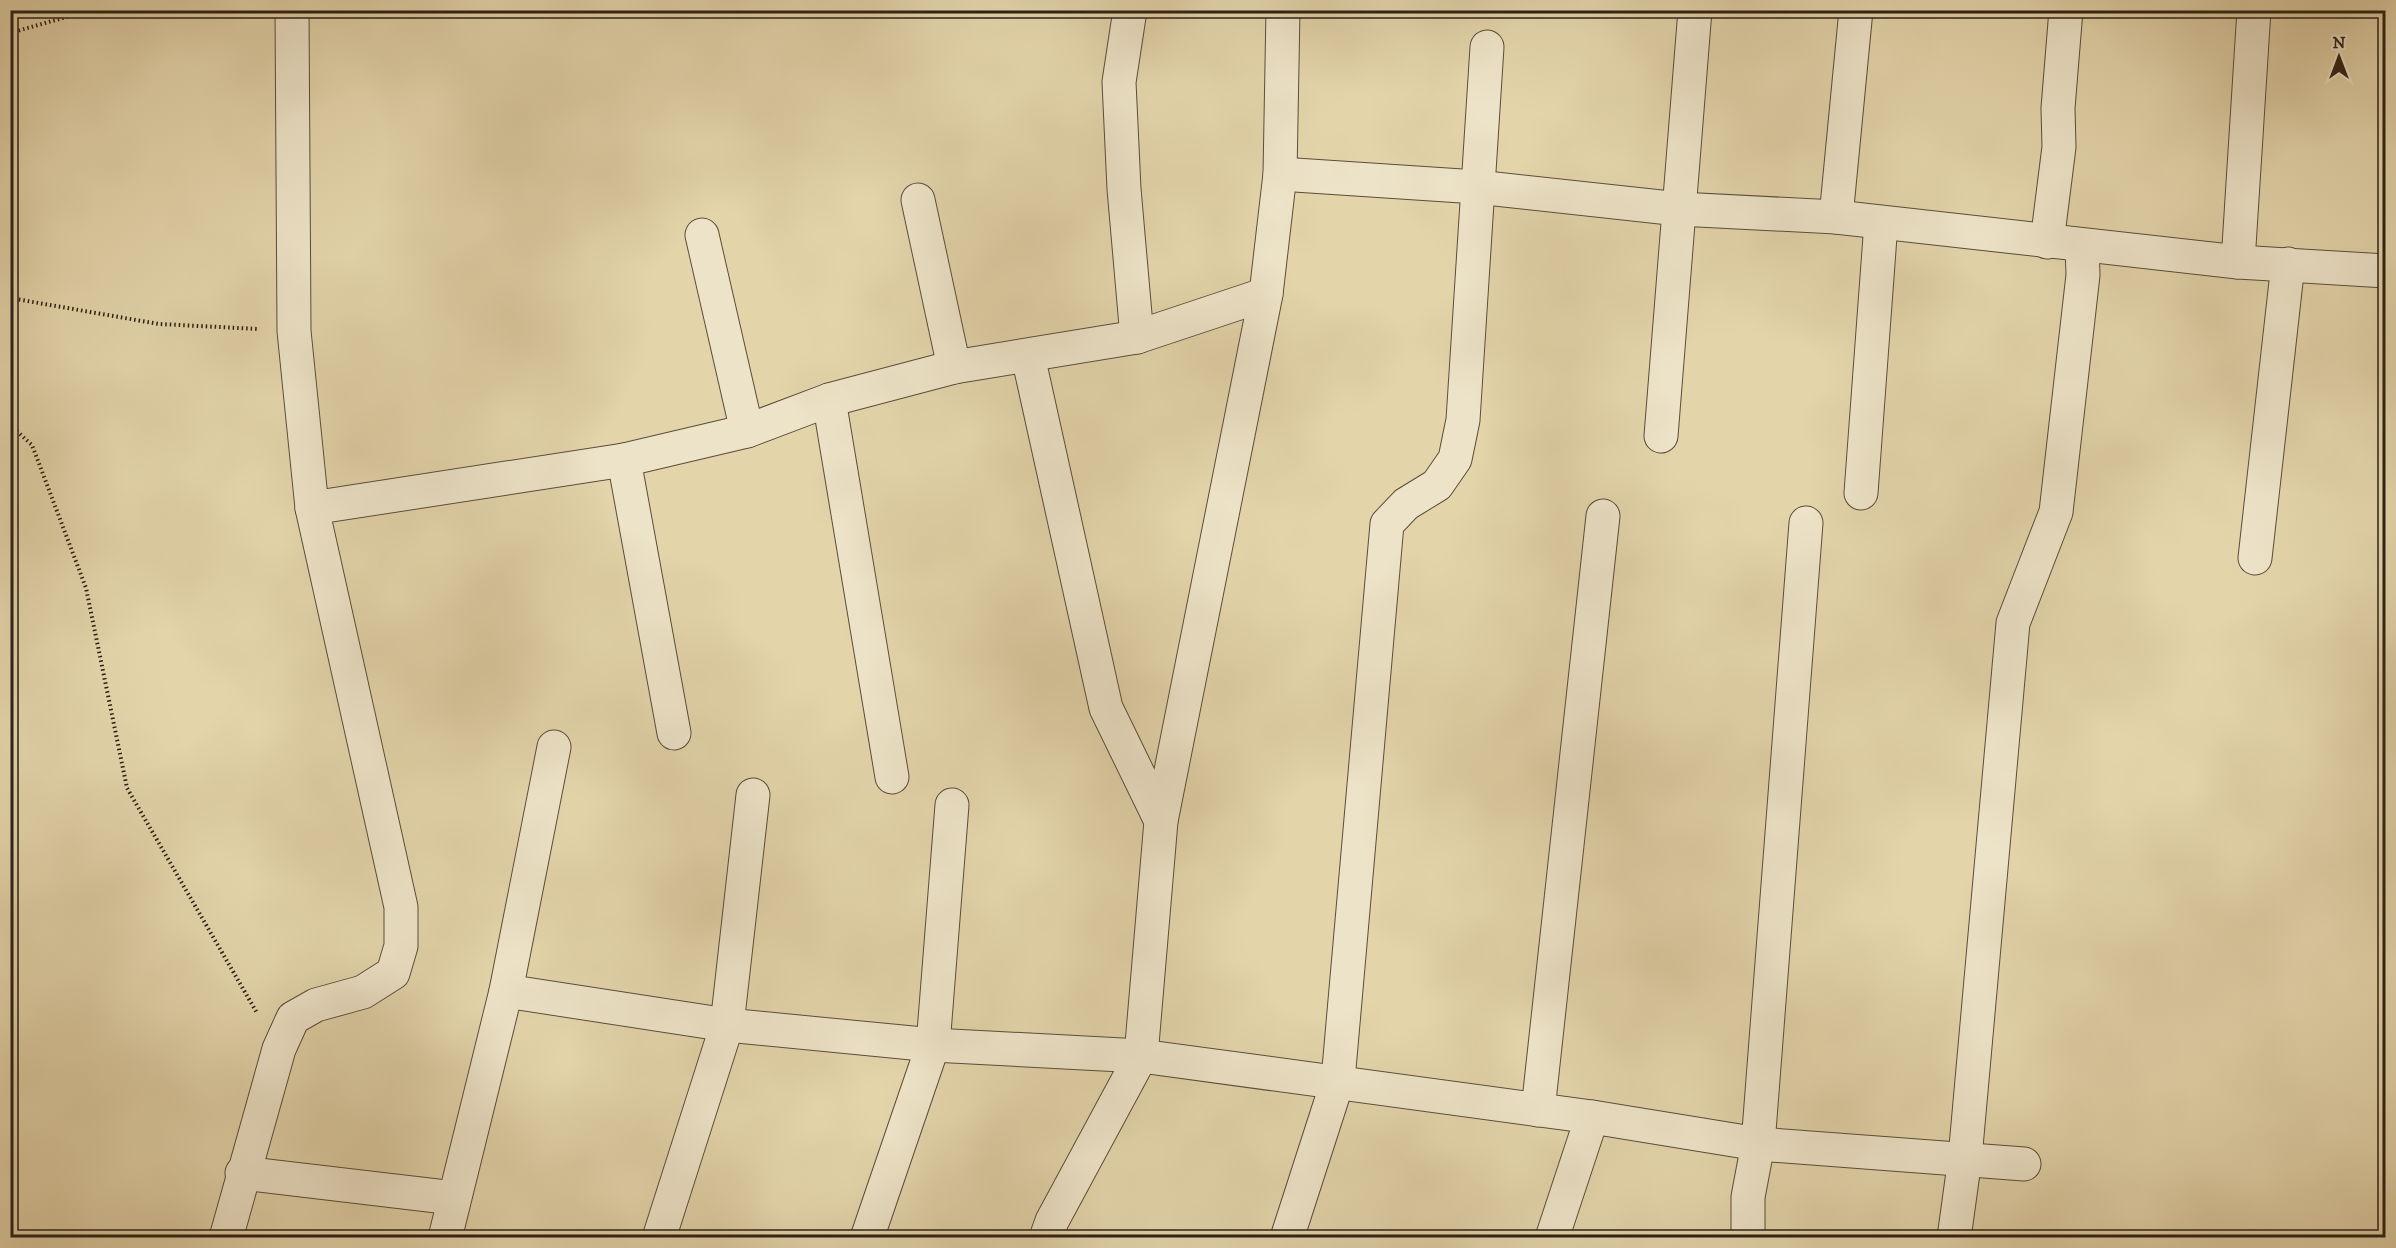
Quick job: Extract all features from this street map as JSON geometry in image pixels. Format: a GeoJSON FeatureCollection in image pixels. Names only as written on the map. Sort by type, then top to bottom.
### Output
{"type":"FeatureCollection","features":[{"type":"Feature","properties":{"kind":"street"},"geometry":{"type":"LineString","coordinates":[[226,1238],[242,1173],[279,1049],[293,1018],[316,1005],[363,992],[393,973],[401,946],[402,907],[312,508],[294,331],[292,10]]}},
{"type":"Feature","properties":{"kind":"street"},"geometry":{"type":"LineString","coordinates":[[1130,10],[1119,82],[1124,189],[1137,337]]}},
{"type":"Feature","properties":{"kind":"street"},"geometry":{"type":"LineString","coordinates":[[1046,1238],[1052,1221],[1141,1056],[1161,821],[1266,294],[1280,174],[1283,10]]}},
{"type":"Feature","properties":{"kind":"street"},"geometry":{"type":"LineString","coordinates":[[1661,436],[1695,10]]}},
{"type":"Feature","properties":{"kind":"street"},"geometry":{"type":"LineString","coordinates":[[1836,218],[1856,10]]}},
{"type":"Feature","properties":{"kind":"street"},"geometry":{"type":"LineString","coordinates":[[2047,242],[2059,147],[2058,108],[2066,10]]}},
{"type":"Feature","properties":{"kind":"street"},"geometry":{"type":"LineString","coordinates":[[2238,262],[2254,10]]}},
{"type":"Feature","properties":{"kind":"street"},"geometry":{"type":"LineString","coordinates":[[1287,1238],[1338,1080],[1388,524],[1406,504],[1437,485],[1455,459],[1463,420],[1486,47]]}},
{"type":"Feature","properties":{"kind":"street"},"geometry":{"type":"LineString","coordinates":[[1280,174],[1477,187],[1679,209],[1836,218],[2238,262],[2385,272]]}},
{"type":"Feature","properties":{"kind":"street"},"geometry":{"type":"LineString","coordinates":[[918,200],[954,367]]}},
{"type":"Feature","properties":{"kind":"street"},"geometry":{"type":"LineString","coordinates":[[1861,493],[1881,223]]}},
{"type":"Feature","properties":{"kind":"street"},"geometry":{"type":"LineString","coordinates":[[702,236],[747,431]]}},
{"type":"Feature","properties":{"kind":"street"},"geometry":{"type":"LineString","coordinates":[[1954,1238],[1965,1158],[2013,623],[2056,512],[2083,275],[2082,246]]}},
{"type":"Feature","properties":{"kind":"street"},"geometry":{"type":"LineString","coordinates":[[2255,558],[2288,264]]}},
{"type":"Feature","properties":{"kind":"street"},"geometry":{"type":"LineString","coordinates":[[312,508],[624,460],[747,431],[829,400],[954,367],[1137,337],[1266,294]]}},
{"type":"Feature","properties":{"kind":"street"},"geometry":{"type":"LineString","coordinates":[[1028,356],[1106,708],[1161,821]]}},
{"type":"Feature","properties":{"kind":"street"},"geometry":{"type":"LineString","coordinates":[[829,400],[892,777]]}},
{"type":"Feature","properties":{"kind":"street"},"geometry":{"type":"LineString","coordinates":[[624,460],[674,733]]}},
{"type":"Feature","properties":{"kind":"street"},"geometry":{"type":"LineString","coordinates":[[1538,1110],[1603,516]]}},
{"type":"Feature","properties":{"kind":"street"},"geometry":{"type":"LineString","coordinates":[[1748,1238],[1748,1197],[1758,1144],[1806,523]]}},
{"type":"Feature","properties":{"kind":"street"},"geometry":{"type":"LineString","coordinates":[[445,1238],[506,991],[554,747]]}},
{"type":"Feature","properties":{"kind":"street"},"geometry":{"type":"LineString","coordinates":[[659,1238],[727,1024],[753,795]]}},
{"type":"Feature","properties":{"kind":"street"},"geometry":{"type":"LineString","coordinates":[[867,1238],[933,1045],[952,805]]}},
{"type":"Feature","properties":{"kind":"street"},"geometry":{"type":"LineString","coordinates":[[506,991],[727,1024],[933,1045],[1141,1056],[1338,1080],[1758,1144],[2024,1164]]}},
{"type":"Feature","properties":{"kind":"street"},"geometry":{"type":"LineString","coordinates":[[1552,1238],[1592,1117]]}},
{"type":"Feature","properties":{"kind":"street"},"geometry":{"type":"LineString","coordinates":[[242,1173],[454,1198]]}},
{"type":"Feature","properties":{"kind":"path"},"geometry":{"type":"LineString","coordinates":[[10,33],[91,10]]}},
{"type":"Feature","properties":{"kind":"path"},"geometry":{"type":"LineString","coordinates":[[10,298],[159,324],[294,331]]}},
{"type":"Feature","properties":{"kind":"path"},"geometry":{"type":"LineString","coordinates":[[10,425],[32,445],[86,588],[127,788],[279,1049]]}}]}
